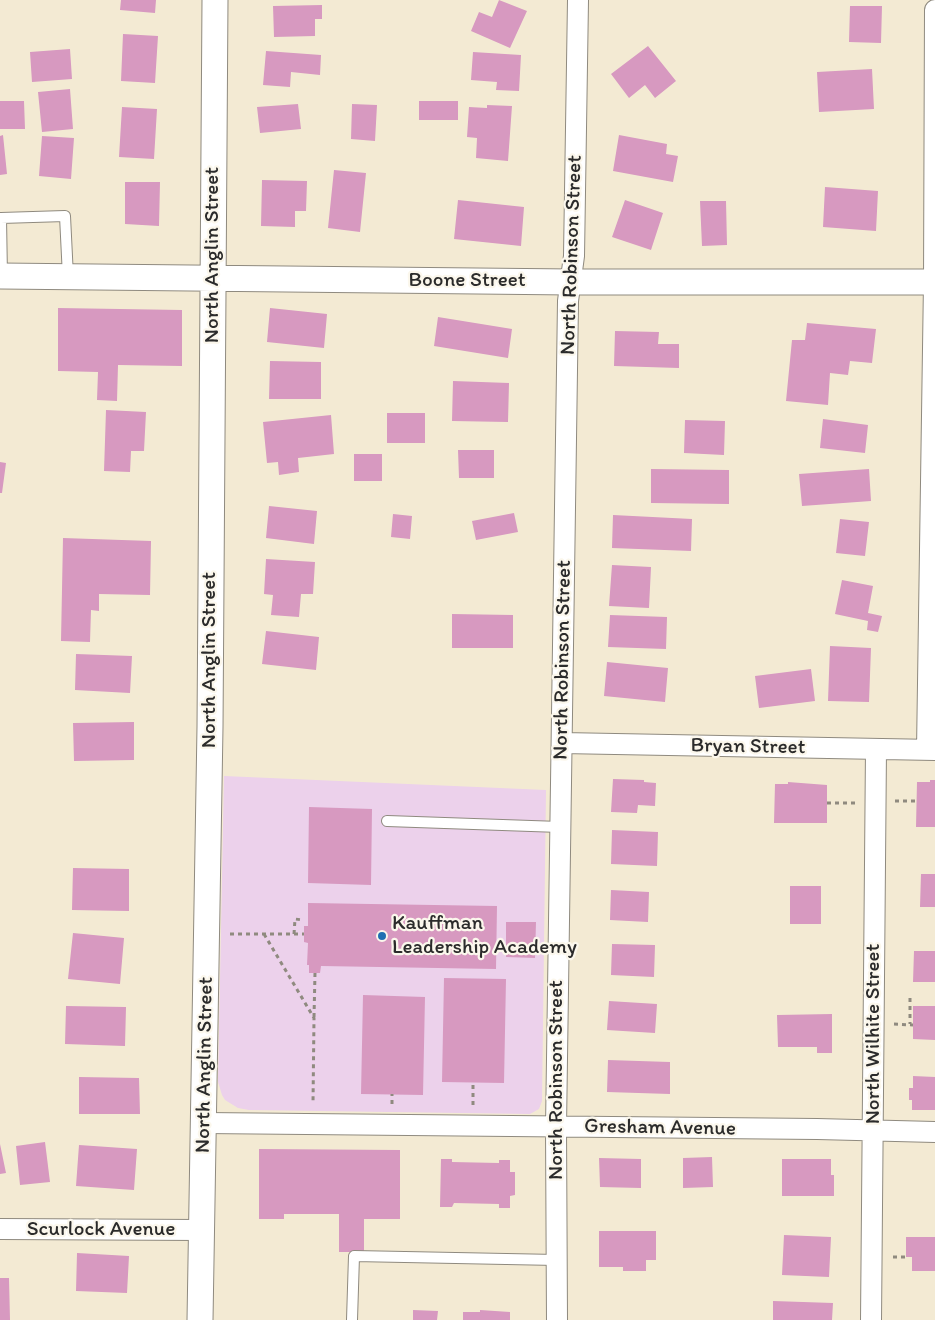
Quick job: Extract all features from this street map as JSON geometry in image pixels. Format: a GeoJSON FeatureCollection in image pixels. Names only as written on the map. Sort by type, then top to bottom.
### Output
{"type":"FeatureCollection","features":[{"type":"Feature","properties":{"kind":"street","name":"North Anglin Street"},"geometry":{"type":"LineString","coordinates":[[200,1320],[207,933],[215,0]]}},
{"type":"Feature","properties":{"kind":"street","name":"North Robinson Street"},"geometry":{"type":"LineString","coordinates":[[557,1320],[556,1127],[568,301],[574,256],[578,0]]}},
{"type":"Feature","properties":{"kind":"street"},"geometry":{"type":"LineString","coordinates":[[931,750],[935,10]]}},
{"type":"Feature","properties":{"kind":"street","name":"Boone Street"},"geometry":{"type":"LineString","coordinates":[[1,276],[572,282],[934,282]]}},
{"type":"Feature","properties":{"kind":"street","name":"Bryan Street"},"geometry":{"type":"LineString","coordinates":[[562,743],[931,750]]}},
{"type":"Feature","properties":{"kind":"street","name":"North Wilhite Street"},"geometry":{"type":"LineString","coordinates":[[871,1320],[876,749]]}},
{"type":"Feature","properties":{"kind":"street","name":"Gresham Avenue"},"geometry":{"type":"LineString","coordinates":[[204,1123],[935,1132]]}},
{"type":"Feature","properties":{"kind":"street","name":"Scurlock Avenue"},"geometry":{"type":"LineString","coordinates":[[0,1229],[201,1230]]}},
{"type":"Feature","properties":{"kind":"lane"},"geometry":{"type":"LineString","coordinates":[[1,276],[1,218],[65,216],[68,277]]}},
{"type":"Feature","properties":{"kind":"lane"},"geometry":{"type":"LineString","coordinates":[[387,821],[560,827]]}},
{"type":"Feature","properties":{"kind":"lane"},"geometry":{"type":"LineString","coordinates":[[352,1320],[354,1256],[557,1260]]}},
{"type":"Feature","properties":{"kind":"path"},"geometry":{"type":"LineString","coordinates":[[827,803],[875,803]]}},
{"type":"Feature","properties":{"kind":"path"},"geometry":{"type":"LineString","coordinates":[[294,934],[294,919],[303,920]]}},
{"type":"Feature","properties":{"kind":"path"},"geometry":{"type":"LineString","coordinates":[[207,933],[304,934]]}},
{"type":"Feature","properties":{"kind":"path"},"geometry":{"type":"LineString","coordinates":[[264,934],[314,1018]]}},
{"type":"Feature","properties":{"kind":"path"},"geometry":{"type":"LineString","coordinates":[[313,1109],[315,973]]}},
{"type":"Feature","properties":{"kind":"path"},"geometry":{"type":"LineString","coordinates":[[910,998],[910,1024]]}},
{"type":"Feature","properties":{"kind":"path"},"geometry":{"type":"LineString","coordinates":[[473,1082],[473,1106]]}},
{"type":"Feature","properties":{"kind":"path"},"geometry":{"type":"LineString","coordinates":[[392,1094],[392,1104]]}},
{"type":"Feature","properties":{"kind":"shaded area","name":"Kauffman Leadership Academy"},"geometry":{"type":"Polygon","coordinates":[[[224,776],[546,790],[542,1101],[539,1109],[530,1114],[249,1110],[238,1108],[225,1100],[218,1082],[224,776]]]}},
{"type":"Feature","properties":{"kind":"building"},"geometry":{"type":"Polygon","coordinates":[[[121,0],[156,0],[155,13],[120,10],[121,0]]]}},
{"type":"Feature","properties":{"kind":"building"},"geometry":{"type":"Polygon","coordinates":[[[499,0],[527,11],[510,48],[471,31],[479,12],[492,17],[499,0]]]}},
{"type":"Feature","properties":{"kind":"building"},"geometry":{"type":"Polygon","coordinates":[[[322,5],[322,19],[315,19],[315,36],[274,37],[273,6],[322,5]]]}},
{"type":"Feature","properties":{"kind":"building"},"geometry":{"type":"Polygon","coordinates":[[[850,6],[882,6],[881,43],[849,42],[850,6]]]}},
{"type":"Feature","properties":{"kind":"building"},"geometry":{"type":"Polygon","coordinates":[[[123,34],[158,36],[155,83],[121,81],[123,34]]]}},
{"type":"Feature","properties":{"kind":"building"},"geometry":{"type":"Polygon","coordinates":[[[648,46],[676,81],[655,98],[645,85],[629,98],[611,74],[648,46]]]}},
{"type":"Feature","properties":{"kind":"building"},"geometry":{"type":"Polygon","coordinates":[[[70,49],[72,79],[32,82],[30,52],[70,49]]]}},
{"type":"Feature","properties":{"kind":"building"},"geometry":{"type":"Polygon","coordinates":[[[266,51],[321,55],[320,75],[291,72],[290,87],[263,85],[266,51]]]}},
{"type":"Feature","properties":{"kind":"building"},"geometry":{"type":"Polygon","coordinates":[[[473,52],[521,55],[519,91],[496,90],[497,82],[471,80],[473,52]]]}},
{"type":"Feature","properties":{"kind":"building"},"geometry":{"type":"Polygon","coordinates":[[[872,69],[874,109],[819,112],[817,72],[872,69]]]}},
{"type":"Feature","properties":{"kind":"building"},"geometry":{"type":"Polygon","coordinates":[[[70,89],[73,129],[42,132],[38,92],[70,89]]]}},
{"type":"Feature","properties":{"kind":"building"},"geometry":{"type":"Polygon","coordinates":[[[0,101],[24,101],[25,129],[0,129],[0,101]]]}},
{"type":"Feature","properties":{"kind":"building"},"geometry":{"type":"Polygon","coordinates":[[[419,101],[458,101],[458,120],[419,120],[419,101]]]}},
{"type":"Feature","properties":{"kind":"building"},"geometry":{"type":"Polygon","coordinates":[[[298,104],[301,129],[260,133],[257,107],[298,104]]]}},
{"type":"Feature","properties":{"kind":"building"},"geometry":{"type":"Polygon","coordinates":[[[352,104],[377,105],[375,141],[351,139],[352,104]]]}},
{"type":"Feature","properties":{"kind":"building"},"geometry":{"type":"Polygon","coordinates":[[[487,105],[512,106],[508,161],[476,158],[477,138],[467,137],[469,107],[487,108],[487,105]]]}},
{"type":"Feature","properties":{"kind":"building"},"geometry":{"type":"Polygon","coordinates":[[[122,107],[157,109],[154,159],[119,157],[122,107]]]}},
{"type":"Feature","properties":{"kind":"building"},"geometry":{"type":"Polygon","coordinates":[[[3,135],[7,174],[0,175],[0,136],[3,135]]]}},
{"type":"Feature","properties":{"kind":"building"},"geometry":{"type":"Polygon","coordinates":[[[619,135],[667,144],[666,154],[678,156],[673,182],[613,171],[619,135]]]}},
{"type":"Feature","properties":{"kind":"building"},"geometry":{"type":"Polygon","coordinates":[[[42,136],[74,138],[71,179],[39,176],[42,136]]]}},
{"type":"Feature","properties":{"kind":"building"},"geometry":{"type":"Polygon","coordinates":[[[334,170],[366,173],[360,232],[328,228],[334,170]]]}},
{"type":"Feature","properties":{"kind":"building"},"geometry":{"type":"Polygon","coordinates":[[[262,180],[307,181],[306,211],[295,211],[295,227],[261,226],[262,180]]]}},
{"type":"Feature","properties":{"kind":"building"},"geometry":{"type":"Polygon","coordinates":[[[125,182],[160,182],[159,226],[125,224],[125,182]]]}},
{"type":"Feature","properties":{"kind":"building"},"geometry":{"type":"Polygon","coordinates":[[[825,187],[878,191],[876,231],[823,227],[825,187]]]}},
{"type":"Feature","properties":{"kind":"building"},"geometry":{"type":"Polygon","coordinates":[[[458,200],[524,207],[521,246],[454,239],[458,200]]]}},
{"type":"Feature","properties":{"kind":"building"},"geometry":{"type":"Polygon","coordinates":[[[625,200],[663,213],[651,250],[612,237],[625,200]]]}},
{"type":"Feature","properties":{"kind":"building"},"geometry":{"type":"Polygon","coordinates":[[[700,201],[726,201],[727,245],[702,246],[700,201]]]}},
{"type":"Feature","properties":{"kind":"building"},"geometry":{"type":"Polygon","coordinates":[[[58,308],[182,310],[182,366],[118,365],[117,401],[97,400],[98,372],[58,371],[58,308]]]}},
{"type":"Feature","properties":{"kind":"building"},"geometry":{"type":"Polygon","coordinates":[[[270,308],[327,314],[324,348],[267,342],[270,308]]]}},
{"type":"Feature","properties":{"kind":"building"},"geometry":{"type":"Polygon","coordinates":[[[438,317],[512,329],[508,358],[434,346],[438,317]]]}},
{"type":"Feature","properties":{"kind":"building"},"geometry":{"type":"Polygon","coordinates":[[[807,323],[876,329],[872,363],[850,361],[848,375],[830,373],[828,405],[786,401],[792,340],[805,340],[807,323]]]}},
{"type":"Feature","properties":{"kind":"building"},"geometry":{"type":"Polygon","coordinates":[[[615,331],[659,332],[658,344],[679,344],[679,368],[614,366],[615,331]]]}},
{"type":"Feature","properties":{"kind":"building"},"geometry":{"type":"Polygon","coordinates":[[[270,361],[321,362],[321,399],[269,399],[270,361]]]}},
{"type":"Feature","properties":{"kind":"building"},"geometry":{"type":"Polygon","coordinates":[[[453,381],[509,383],[508,422],[452,421],[453,381]]]}},
{"type":"Feature","properties":{"kind":"building"},"geometry":{"type":"Polygon","coordinates":[[[106,410],[146,412],[144,451],[131,451],[130,472],[104,471],[106,410]]]}},
{"type":"Feature","properties":{"kind":"building"},"geometry":{"type":"Polygon","coordinates":[[[387,413],[425,413],[425,443],[387,443],[387,413]]]}},
{"type":"Feature","properties":{"kind":"building"},"geometry":{"type":"Polygon","coordinates":[[[331,415],[334,454],[298,458],[299,472],[279,475],[278,462],[267,463],[263,422],[331,415]]]}},
{"type":"Feature","properties":{"kind":"building"},"geometry":{"type":"Polygon","coordinates":[[[823,419],[868,425],[865,453],[820,448],[823,419]]]}},
{"type":"Feature","properties":{"kind":"building"},"geometry":{"type":"Polygon","coordinates":[[[685,420],[725,421],[724,455],[684,453],[685,420]]]}},
{"type":"Feature","properties":{"kind":"building"},"geometry":{"type":"Polygon","coordinates":[[[458,450],[494,450],[494,478],[459,478],[458,450]]]}},
{"type":"Feature","properties":{"kind":"building"},"geometry":{"type":"Polygon","coordinates":[[[354,454],[382,454],[382,481],[354,481],[354,454]]]}},
{"type":"Feature","properties":{"kind":"building"},"geometry":{"type":"Polygon","coordinates":[[[0,462],[6,463],[2,493],[0,493],[0,462]]]}},
{"type":"Feature","properties":{"kind":"building"},"geometry":{"type":"Polygon","coordinates":[[[651,469],[729,470],[729,504],[651,503],[651,469]]]}},
{"type":"Feature","properties":{"kind":"building"},"geometry":{"type":"Polygon","coordinates":[[[869,469],[871,501],[802,506],[799,474],[869,469]]]}},
{"type":"Feature","properties":{"kind":"building"},"geometry":{"type":"Polygon","coordinates":[[[269,506],[317,511],[314,544],[266,538],[269,506]]]}},
{"type":"Feature","properties":{"kind":"building"},"geometry":{"type":"Polygon","coordinates":[[[514,513],[518,532],[476,540],[472,521],[514,513]]]}},
{"type":"Feature","properties":{"kind":"building"},"geometry":{"type":"Polygon","coordinates":[[[393,514],[412,516],[410,539],[391,537],[393,514]]]}},
{"type":"Feature","properties":{"kind":"building"},"geometry":{"type":"Polygon","coordinates":[[[613,515],[692,519],[691,551],[612,548],[613,515]]]}},
{"type":"Feature","properties":{"kind":"building"},"geometry":{"type":"Polygon","coordinates":[[[840,519],[869,522],[865,556],[836,553],[840,519]]]}},
{"type":"Feature","properties":{"kind":"building"},"geometry":{"type":"Polygon","coordinates":[[[63,538],[151,541],[150,595],[99,594],[99,611],[91,610],[90,642],[61,641],[63,538]]]}},
{"type":"Feature","properties":{"kind":"building"},"geometry":{"type":"Polygon","coordinates":[[[266,559],[315,562],[313,594],[301,594],[299,617],[271,615],[273,595],[264,594],[266,559]]]}},
{"type":"Feature","properties":{"kind":"building"},"geometry":{"type":"Polygon","coordinates":[[[612,565],[651,567],[649,608],[609,606],[612,565]]]}},
{"type":"Feature","properties":{"kind":"building"},"geometry":{"type":"Polygon","coordinates":[[[842,580],[873,586],[868,613],[882,616],[878,632],[867,630],[868,621],[835,614],[842,580]]]}},
{"type":"Feature","properties":{"kind":"building"},"geometry":{"type":"Polygon","coordinates":[[[452,614],[513,615],[513,648],[452,648],[452,614]]]}},
{"type":"Feature","properties":{"kind":"building"},"geometry":{"type":"Polygon","coordinates":[[[610,615],[667,617],[666,649],[608,647],[610,615]]]}},
{"type":"Feature","properties":{"kind":"building"},"geometry":{"type":"Polygon","coordinates":[[[266,631],[319,637],[316,670],[262,664],[266,631]]]}},
{"type":"Feature","properties":{"kind":"building"},"geometry":{"type":"Polygon","coordinates":[[[830,646],[871,648],[869,702],[828,701],[830,646]]]}},
{"type":"Feature","properties":{"kind":"building"},"geometry":{"type":"Polygon","coordinates":[[[76,654],[132,656],[130,693],[75,690],[76,654]]]}},
{"type":"Feature","properties":{"kind":"building"},"geometry":{"type":"Polygon","coordinates":[[[607,662],[668,668],[665,702],[604,696],[607,662]]]}},
{"type":"Feature","properties":{"kind":"building"},"geometry":{"type":"Polygon","coordinates":[[[811,669],[815,701],[759,708],[755,676],[811,669]]]}},
{"type":"Feature","properties":{"kind":"building"},"geometry":{"type":"Polygon","coordinates":[[[134,722],[134,760],[74,761],[73,723],[134,722]]]}},
{"type":"Feature","properties":{"kind":"building"},"geometry":{"type":"Polygon","coordinates":[[[613,779],[644,780],[644,782],[656,783],[655,806],[638,805],[637,813],[611,812],[613,779]]]}},
{"type":"Feature","properties":{"kind":"building"},"geometry":{"type":"Polygon","coordinates":[[[930,780],[935,780],[935,827],[916,827],[917,782],[930,782],[930,780]]]}},
{"type":"Feature","properties":{"kind":"building"},"geometry":{"type":"Polygon","coordinates":[[[788,782],[827,785],[827,823],[774,823],[775,784],[788,784],[788,782]]]}},
{"type":"Feature","properties":{"kind":"building"},"geometry":{"type":"Polygon","coordinates":[[[309,807],[372,809],[371,885],[308,883],[309,807]]]}},
{"type":"Feature","properties":{"kind":"building"},"geometry":{"type":"Polygon","coordinates":[[[612,830],[658,832],[657,866],[611,864],[612,830]]]}},
{"type":"Feature","properties":{"kind":"building"},"geometry":{"type":"Polygon","coordinates":[[[73,868],[129,869],[129,911],[72,910],[73,868]]]}},
{"type":"Feature","properties":{"kind":"building"},"geometry":{"type":"Polygon","coordinates":[[[921,874],[935,874],[935,907],[920,907],[921,874]]]}},
{"type":"Feature","properties":{"kind":"building"},"geometry":{"type":"Polygon","coordinates":[[[790,886],[821,886],[821,924],[790,924],[790,886]]]}},
{"type":"Feature","properties":{"kind":"building"},"geometry":{"type":"Polygon","coordinates":[[[611,890],[649,892],[648,922],[610,920],[611,890]]]}},
{"type":"Feature","properties":{"kind":"building"},"geometry":{"type":"Polygon","coordinates":[[[308,903],[497,906],[496,969],[321,966],[320,973],[309,973],[309,965],[307,965],[308,943],[304,942],[304,926],[308,926],[308,903]]]}},
{"type":"Feature","properties":{"kind":"building"},"geometry":{"type":"Polygon","coordinates":[[[506,922],[536,922],[535,958],[506,957],[506,922]]]}},
{"type":"Feature","properties":{"kind":"building"},"geometry":{"type":"Polygon","coordinates":[[[73,933],[124,938],[120,984],[68,979],[73,933]]]}},
{"type":"Feature","properties":{"kind":"building"},"geometry":{"type":"Polygon","coordinates":[[[612,944],[655,945],[654,977],[611,975],[612,944]]]}},
{"type":"Feature","properties":{"kind":"building"},"geometry":{"type":"Polygon","coordinates":[[[914,951],[935,951],[935,982],[913,982],[914,951]]]}},
{"type":"Feature","properties":{"kind":"building"},"geometry":{"type":"Polygon","coordinates":[[[444,978],[506,979],[504,1083],[442,1082],[444,978]]]}},
{"type":"Feature","properties":{"kind":"building"},"geometry":{"type":"Polygon","coordinates":[[[363,995],[425,997],[423,1095],[361,1094],[363,995]]]}},
{"type":"Feature","properties":{"kind":"building"},"geometry":{"type":"Polygon","coordinates":[[[609,1001],[657,1004],[655,1033],[607,1030],[609,1001]]]}},
{"type":"Feature","properties":{"kind":"building"},"geometry":{"type":"Polygon","coordinates":[[[66,1006],[126,1007],[125,1046],[65,1044],[66,1006]]]}},
{"type":"Feature","properties":{"kind":"building"},"geometry":{"type":"Polygon","coordinates":[[[913,1006],[935,1006],[935,1040],[913,1039],[913,1006]]]}},
{"type":"Feature","properties":{"kind":"building"},"geometry":{"type":"Polygon","coordinates":[[[832,1014],[832,1053],[817,1053],[817,1047],[778,1047],[777,1015],[832,1014]]]}},
{"type":"Feature","properties":{"kind":"building"},"geometry":{"type":"Polygon","coordinates":[[[608,1060],[670,1062],[670,1094],[607,1092],[608,1060]]]}},
{"type":"Feature","properties":{"kind":"building"},"geometry":{"type":"Polygon","coordinates":[[[913,1076],[935,1077],[935,1110],[912,1110],[912,1100],[909,1100],[909,1088],[913,1088],[913,1076]]]}},
{"type":"Feature","properties":{"kind":"building"},"geometry":{"type":"Polygon","coordinates":[[[79,1077],[139,1078],[140,1114],[79,1114],[79,1077]]]}},
{"type":"Feature","properties":{"kind":"building"},"geometry":{"type":"Polygon","coordinates":[[[45,1142],[50,1182],[20,1185],[16,1146],[45,1142]]]}},
{"type":"Feature","properties":{"kind":"building"},"geometry":{"type":"Polygon","coordinates":[[[0,1144],[6,1173],[0,1174],[0,1144]]]}},
{"type":"Feature","properties":{"kind":"building"},"geometry":{"type":"Polygon","coordinates":[[[79,1145],[137,1149],[134,1190],[76,1186],[79,1145]]]}},
{"type":"Feature","properties":{"kind":"building"},"geometry":{"type":"Polygon","coordinates":[[[259,1149],[400,1150],[400,1219],[364,1219],[364,1252],[339,1252],[339,1214],[284,1214],[284,1219],[259,1219],[259,1149]]]}},
{"type":"Feature","properties":{"kind":"building"},"geometry":{"type":"Polygon","coordinates":[[[712,1157],[713,1187],[683,1188],[683,1158],[712,1157]]]}},
{"type":"Feature","properties":{"kind":"building"},"geometry":{"type":"Polygon","coordinates":[[[599,1158],[641,1159],[641,1188],[600,1187],[599,1158]]]}},
{"type":"Feature","properties":{"kind":"building"},"geometry":{"type":"Polygon","coordinates":[[[441,1159],[452,1159],[452,1162],[499,1163],[499,1160],[510,1160],[510,1172],[515,1172],[515,1195],[510,1196],[510,1208],[499,1208],[499,1204],[454,1203],[452,1207],[440,1207],[441,1159]]]}},
{"type":"Feature","properties":{"kind":"building"},"geometry":{"type":"Polygon","coordinates":[[[782,1159],[831,1159],[831,1175],[834,1175],[834,1196],[782,1196],[782,1159]]]}},
{"type":"Feature","properties":{"kind":"building"},"geometry":{"type":"Polygon","coordinates":[[[599,1231],[656,1231],[656,1260],[646,1260],[646,1271],[623,1271],[623,1267],[599,1267],[599,1231]]]}},
{"type":"Feature","properties":{"kind":"building"},"geometry":{"type":"Polygon","coordinates":[[[784,1235],[831,1237],[829,1277],[782,1275],[784,1235]]]}},
{"type":"Feature","properties":{"kind":"building"},"geometry":{"type":"Polygon","coordinates":[[[906,1237],[935,1237],[935,1271],[912,1271],[912,1257],[906,1257],[906,1237]]]}},
{"type":"Feature","properties":{"kind":"building"},"geometry":{"type":"Polygon","coordinates":[[[77,1253],[129,1256],[127,1293],[76,1291],[77,1253]]]}},
{"type":"Feature","properties":{"kind":"building"},"geometry":{"type":"Polygon","coordinates":[[[0,1278],[9,1278],[10,1320],[0,1320],[0,1278]]]}},
{"type":"Feature","properties":{"kind":"building"},"geometry":{"type":"Polygon","coordinates":[[[773,1301],[833,1303],[832,1320],[773,1320],[773,1301]]]}},
{"type":"Feature","properties":{"kind":"building"},"geometry":{"type":"Polygon","coordinates":[[[413,1310],[438,1311],[437,1320],[413,1320],[413,1310]]]}},
{"type":"Feature","properties":{"kind":"building"},"geometry":{"type":"Polygon","coordinates":[[[480,1310],[510,1312],[510,1320],[463,1320],[463,1312],[480,1312],[480,1310]]]}},
{"type":"Feature","properties":{"kind":"place","name":"Kauffman Leadership Academy"},"geometry":{"type":"Point","coordinates":[382,936]}}]}
